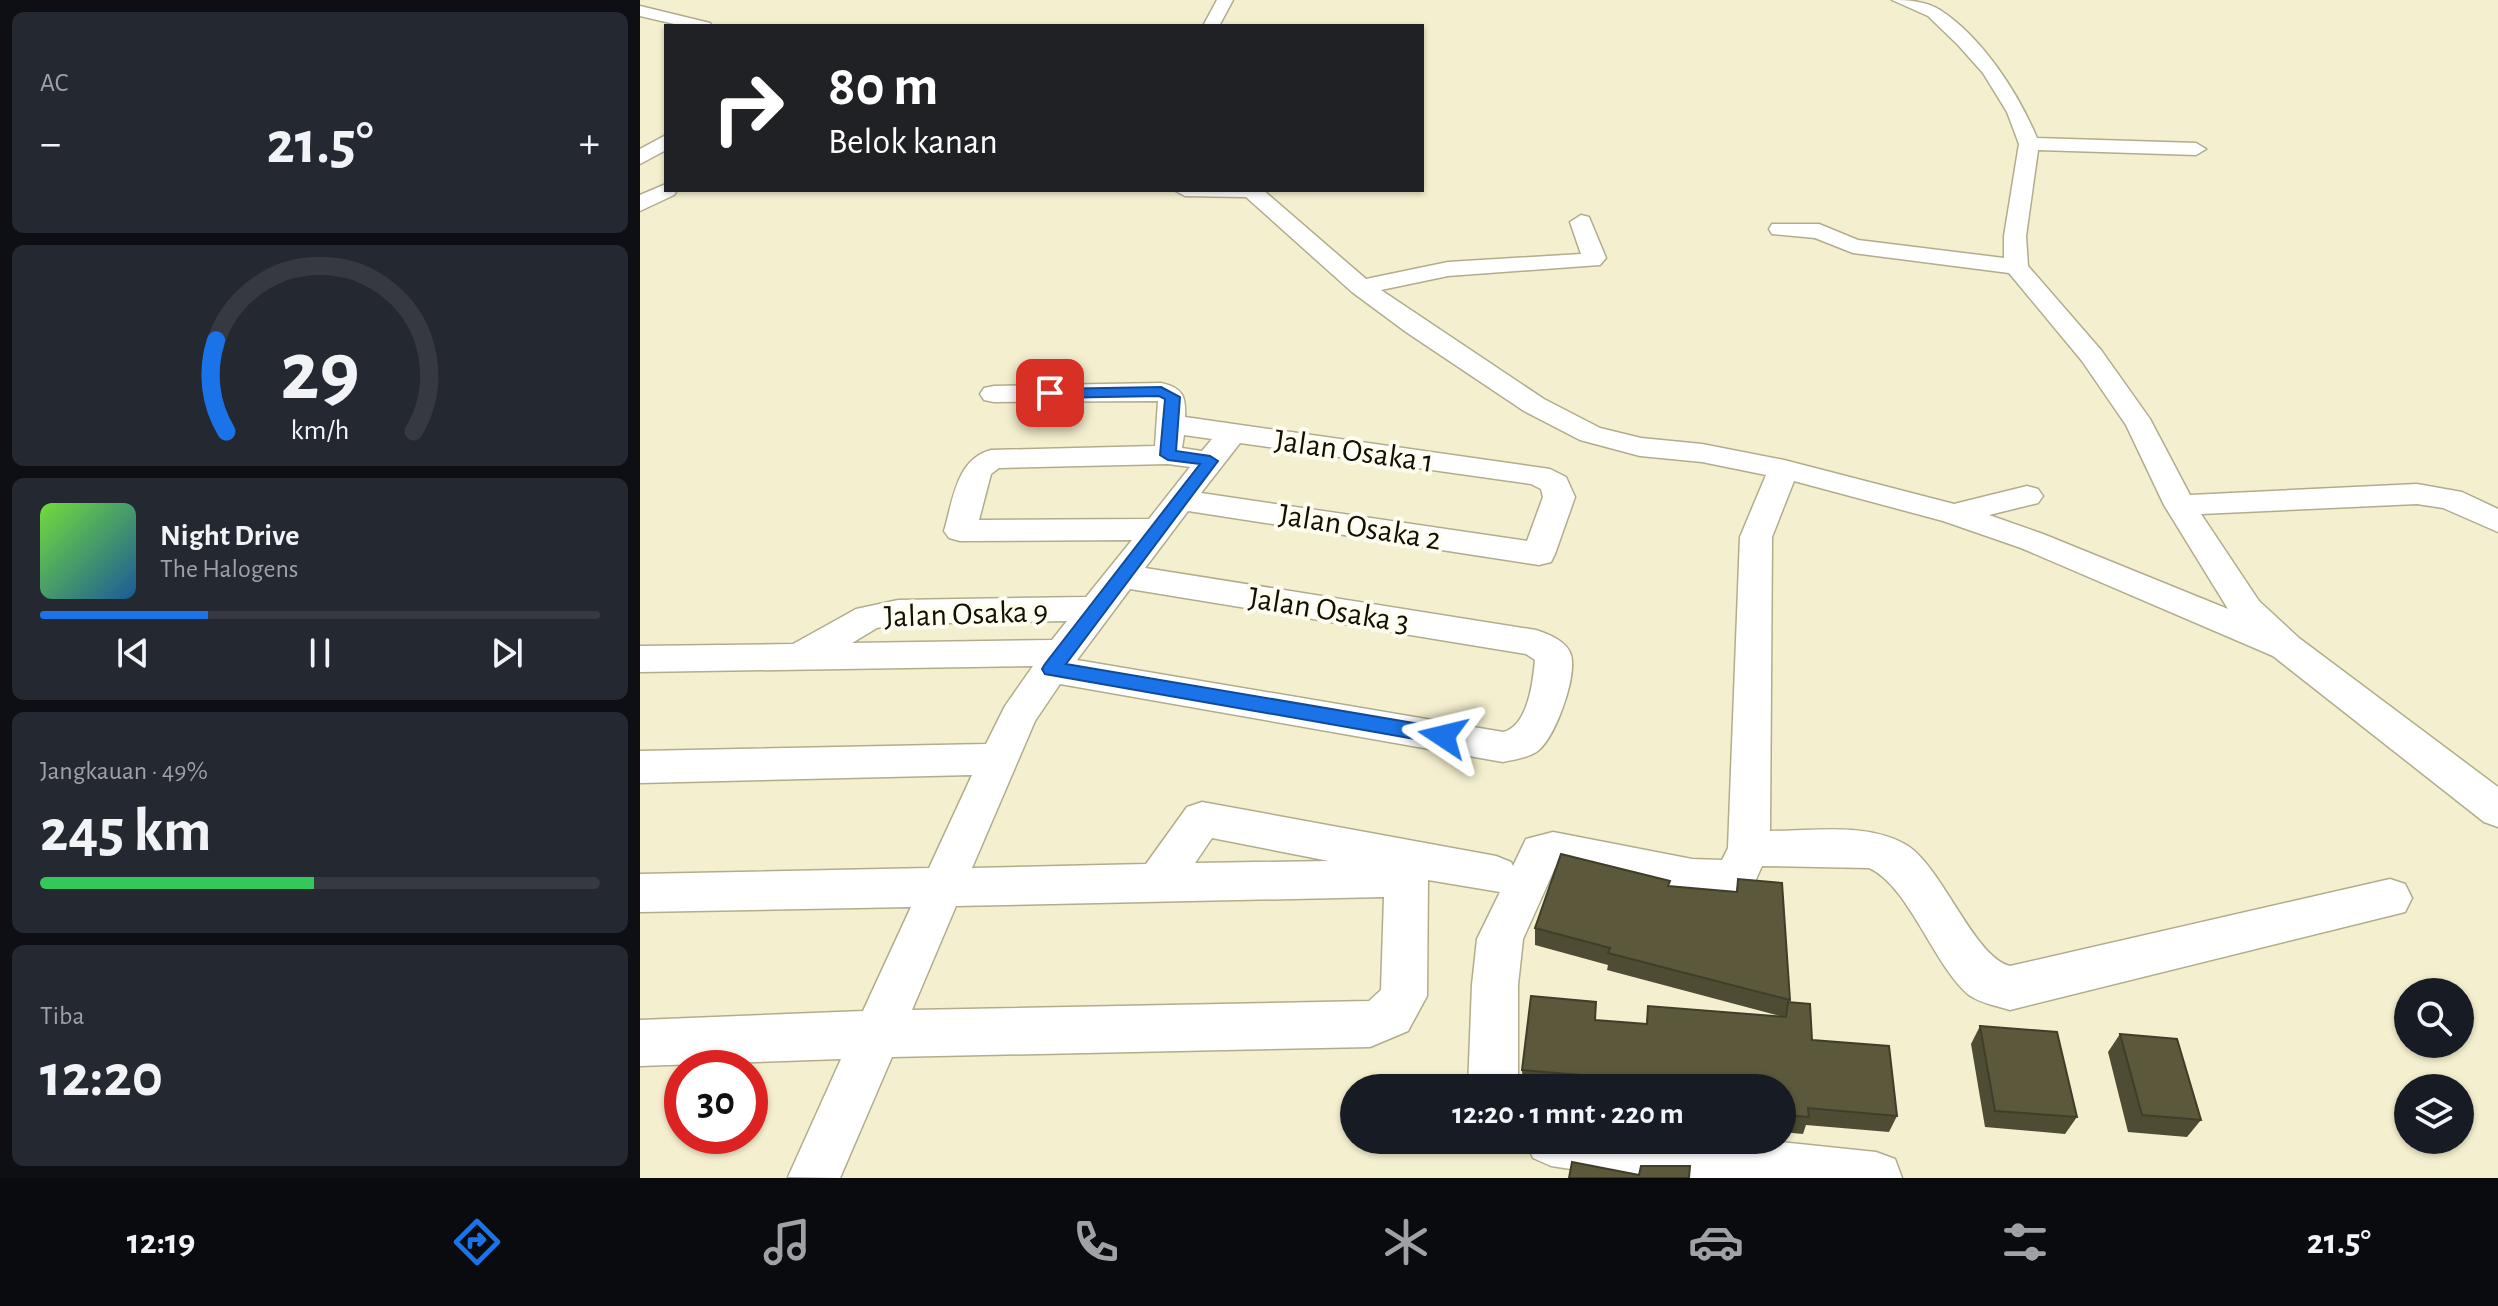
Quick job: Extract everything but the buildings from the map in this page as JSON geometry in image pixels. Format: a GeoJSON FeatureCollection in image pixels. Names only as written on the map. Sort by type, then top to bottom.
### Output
{"type":"FeatureCollection","features":[{"type":"Feature","properties":{"kind":"street"},"geometry":{"type":"LineString","coordinates":[[1212,24],[1225,0]]}},
{"type":"Feature","properties":{"kind":"street"},"geometry":{"type":"LineString","coordinates":[[1900,0],[1934,13],[1964,41],[1990,70],[2016,112],[2029,144],[2015,236],[2016,267],[2092,356],[2140,425],[2180,505],[2219,571],[2247,610],[2286,647],[2498,810]]}},
{"type":"Feature","properties":{"kind":"street"},"geometry":{"type":"LineString","coordinates":[[640,11],[695,24]]}},
{"type":"Feature","properties":{"kind":"street"},"geometry":{"type":"LineString","coordinates":[[640,158],[664,142]]}},
{"type":"Feature","properties":{"kind":"street"},"geometry":{"type":"LineString","coordinates":[[2029,144],[2196,149]]}},
{"type":"Feature","properties":{"kind":"street"},"geometry":{"type":"LineString","coordinates":[[640,185],[664,187]]}},
{"type":"Feature","properties":{"kind":"street"},"geometry":{"type":"LineString","coordinates":[[640,204],[664,188]]}},
{"type":"Feature","properties":{"kind":"street"},"geometry":{"type":"LineString","coordinates":[[1252,192],[1361,287],[1415,327],[1534,405],[1590,434],[1640,447],[1702,453],[1784,469],[1954,514],[2032,541],[2286,647]]}},
{"type":"Feature","properties":{"kind":"street"},"geometry":{"type":"LineString","coordinates":[[1361,287],[1448,269],[1592,260],[1594,258],[1581,222]]}},
{"type":"Feature","properties":{"kind":"street"},"geometry":{"type":"LineString","coordinates":[[1780,229],[1819,231],[1853,246],[2016,267]]}},
{"type":"Feature","properties":{"kind":"street"},"geometry":{"type":"LineString","coordinates":[[994,394],[1161,391],[1172,397],[1168,455],[1221,447]]}},
{"type":"Feature","properties":{"kind":"street","name":"Jalan Osaka 1"},"geometry":{"type":"LineString","coordinates":[[1170,424],[1221,447],[1539,476],[1555,484],[1559,497],[1539,554]]}},
{"type":"Feature","properties":{"kind":"street"},"geometry":{"type":"LineString","coordinates":[[814,1178],[1018,716],[1221,447]]}},
{"type":"Feature","properties":{"kind":"street","name":"Jalan Osaka 2"},"geometry":{"type":"LineString","coordinates":[[1168,455],[991,459],[977,470],[960,531],[1169,514],[1539,554]]}},
{"type":"Feature","properties":{"kind":"street"},"geometry":{"type":"LineString","coordinates":[[1493,1074],[1495,985],[1500,939],[1541,852],[1553,850],[1692,878],[1721,881],[1738,873],[1749,848],[1756,537],[1784,469]]}},
{"type":"Feature","properties":{"kind":"street"},"geometry":{"type":"LineString","coordinates":[[2180,505],[2417,494],[2451,499],[2498,522]]}},
{"type":"Feature","properties":{"kind":"street"},"geometry":{"type":"LineString","coordinates":[[1954,514],[2027,496]]}},
{"type":"Feature","properties":{"kind":"street","name":"Jalan Osaka 3"},"geometry":{"type":"LineString","coordinates":[[1057,661],[1503,747],[1523,742],[1534,730],[1555,671],[1553,655],[1536,643],[1122,576]]}},
{"type":"Feature","properties":{"kind":"street","name":"Jalan Osaka 9"},"geometry":{"type":"LineString","coordinates":[[798,657],[868,618],[898,612],[1096,609]]}},
{"type":"Feature","properties":{"kind":"street"},"geometry":{"type":"LineString","coordinates":[[640,659],[798,657],[1057,661]]}},
{"type":"Feature","properties":{"kind":"street"},"geometry":{"type":"LineString","coordinates":[[640,767],[999,759]]}},
{"type":"Feature","properties":{"kind":"street"},"geometry":{"type":"LineString","coordinates":[[1157,883],[1202,819],[1406,868]]}},
{"type":"Feature","properties":{"kind":"street"},"geometry":{"type":"LineString","coordinates":[[1749,848],[1872,850],[1895,860],[1933,908],[1973,968],[1988,982],[2010,988],[2390,898]]}},
{"type":"Feature","properties":{"kind":"street"},"geometry":{"type":"LineString","coordinates":[[640,893],[1157,883],[1406,868],[1496,875]]}},
{"type":"Feature","properties":{"kind":"street"},"geometry":{"type":"LineString","coordinates":[[640,1043],[877,1034],[1370,1024],[1391,1015],[1404,996],[1406,868]]}},
{"type":"Feature","properties":{"kind":"street"},"geometry":{"type":"LineString","coordinates":[[1642,1154],[1876,1178]]}},
{"type":"Feature","properties":{"kind":"route"},"geometry":{"type":"LineString","coordinates":[[1050,393],[1161,391],[1172,397],[1168,455],[1210,461],[1052,669],[1443,736]]}}]}
